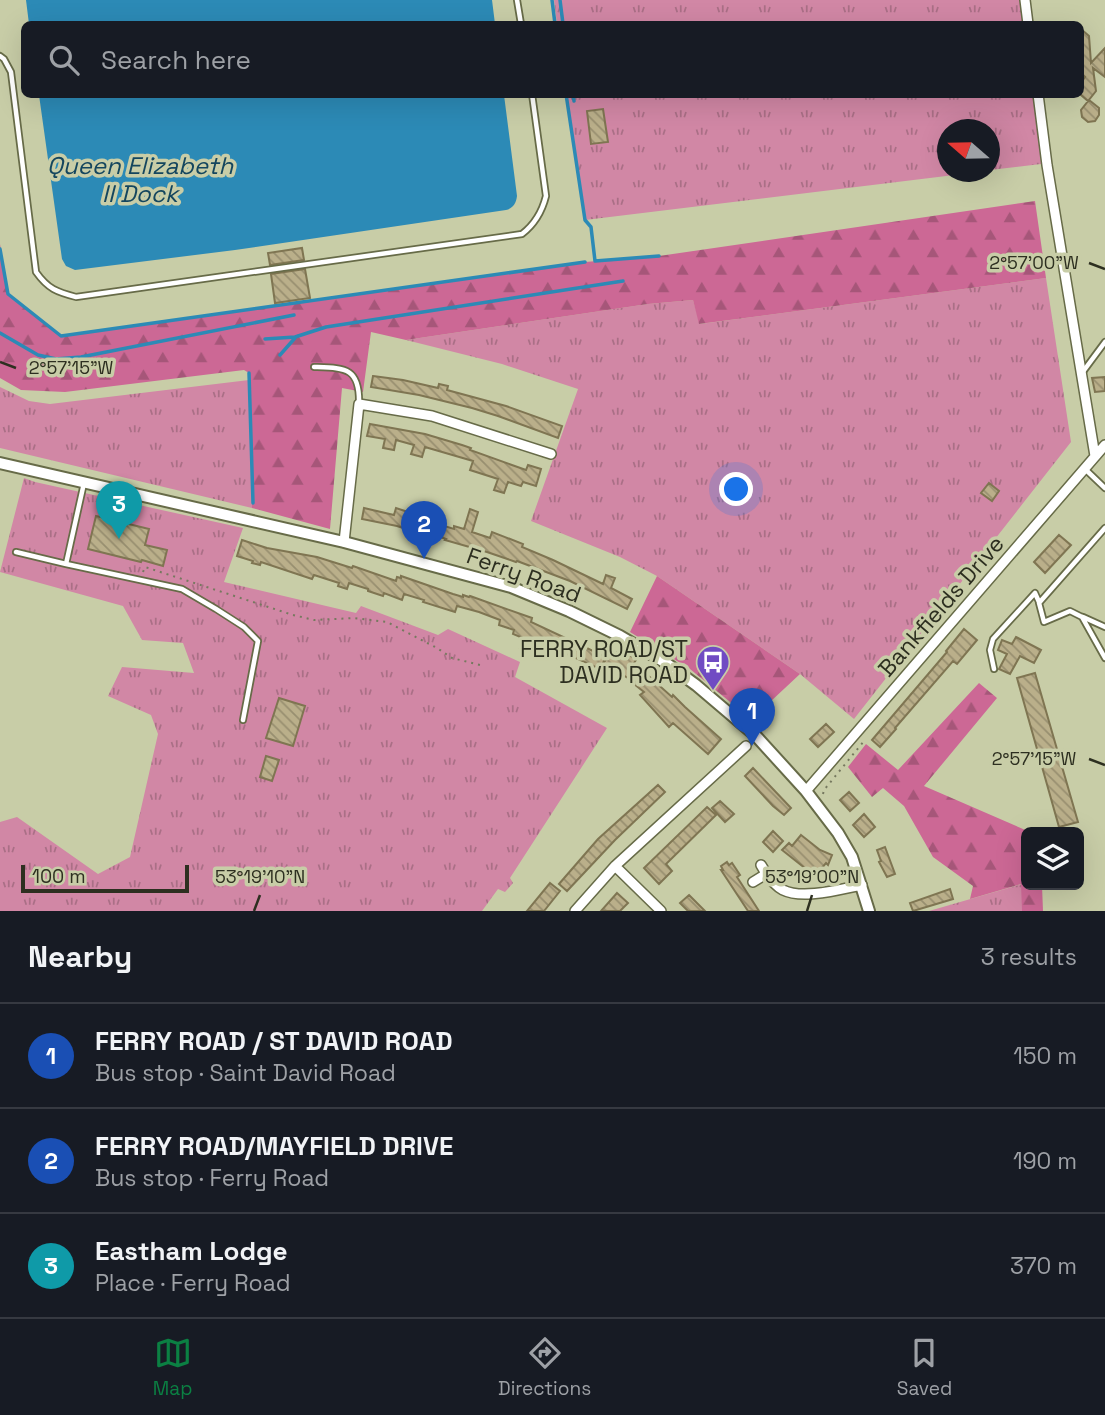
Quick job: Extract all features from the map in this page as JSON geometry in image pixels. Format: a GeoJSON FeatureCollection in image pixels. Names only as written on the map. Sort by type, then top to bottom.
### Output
{"type":"FeatureCollection","features":[{"type":"Feature","properties":{"kind":"street"},"geometry":{"type":"LineString","coordinates":[[1025,0],[1028,21]]}},
{"type":"Feature","properties":{"kind":"street"},"geometry":{"type":"LineString","coordinates":[[1039,98],[1095,456]]}},
{"type":"Feature","properties":{"kind":"street"},"geometry":{"type":"LineString","coordinates":[[344,542],[359,404],[432,416],[551,454]]}},
{"type":"Feature","properties":{"kind":"street","name":"Bankfields Drive"},"geometry":{"type":"LineString","coordinates":[[806,791],[1105,445]]}},
{"type":"Feature","properties":{"kind":"street","name":"Ferry Road"},"geometry":{"type":"LineString","coordinates":[[0,463],[344,542],[511,587],[628,640],[696,685],[756,736],[806,791],[838,833],[852,857],[869,911]]}},
{"type":"Feature","properties":{"kind":"street"},"geometry":{"type":"LineString","coordinates":[[575,911],[615,866],[746,746]]}},
{"type":"Feature","properties":{"kind":"street"},"geometry":{"type":"LineString","coordinates":[[615,866],[661,911]]}},
{"type":"Feature","properties":{"kind":"street"},"geometry":{"type":"LineString","coordinates":[[753,882],[764,869],[782,890],[801,894],[862,885]]}},
{"type":"Feature","properties":{"kind":"lane"},"geometry":{"type":"LineString","coordinates":[[517,0],[520,21]]}},
{"type":"Feature","properties":{"kind":"lane"},"geometry":{"type":"LineString","coordinates":[[0,56],[11,72],[36,272],[45,285],[76,297],[522,234],[541,213],[546,197],[533,98]]}},
{"type":"Feature","properties":{"kind":"lane"},"geometry":{"type":"LineString","coordinates":[[1081,374],[1105,342]]}},
{"type":"Feature","properties":{"kind":"lane"},"geometry":{"type":"LineString","coordinates":[[314,367],[353,374],[358,383],[359,404]]}},
{"type":"Feature","properties":{"kind":"lane"},"geometry":{"type":"LineString","coordinates":[[1084,468],[1105,488]]}},
{"type":"Feature","properties":{"kind":"lane"},"geometry":{"type":"LineString","coordinates":[[66,564],[84,482]]}},
{"type":"Feature","properties":{"kind":"lane"},"geometry":{"type":"LineString","coordinates":[[1039,603],[1105,528]]}},
{"type":"Feature","properties":{"kind":"lane"},"geometry":{"type":"LineString","coordinates":[[16,552],[182,589],[244,627],[258,642],[243,720]]}},
{"type":"Feature","properties":{"kind":"lane"},"geometry":{"type":"LineString","coordinates":[[994,669],[990,650],[993,639],[1035,593],[1044,622],[1070,611],[1105,627]]}},
{"type":"Feature","properties":{"kind":"lane"},"geometry":{"type":"LineString","coordinates":[[1082,617],[1105,658]]}},
{"type":"Feature","properties":{"kind":"path"},"geometry":{"type":"LineString","coordinates":[[141,579],[145,567],[314,620],[354,618],[387,622],[452,658],[480,664]]}},
{"type":"Feature","properties":{"kind":"green space"},"geometry":{"type":"Polygon","coordinates":[[[554,0],[1020,0],[1023,21],[557,21],[554,0]]]}},
{"type":"Feature","properties":{"kind":"green space"},"geometry":{"type":"Polygon","coordinates":[[[567,98],[1033,98],[1041,164],[1000,169],[1000,119],[937,119],[937,177],[585,220],[567,98]]]}},
{"type":"Feature","properties":{"kind":"green space"},"geometry":{"type":"Polygon","coordinates":[[[1035,201],[1046,278],[699,324],[693,300],[648,304],[406,340],[371,332],[363,392],[342,388],[330,529],[252,508],[249,373],[244,370],[65,392],[21,390],[0,378],[0,244],[8,294],[61,336],[585,262],[659,256],[1035,201]]]}},
{"type":"Feature","properties":{"kind":"green space"},"geometry":{"type":"Polygon","coordinates":[[[1046,278],[1071,442],[854,719],[800,674],[657,576],[620,557],[531,521],[578,389],[502,364],[406,340],[648,304],[693,300],[700,324],[1046,278]]]}},
{"type":"Feature","properties":{"kind":"green space"},"geometry":{"type":"Polygon","coordinates":[[[249,380],[252,508],[0,448],[0,387],[29,401],[50,404],[249,380]]]}},
{"type":"Feature","properties":{"kind":"green space"},"geometry":{"type":"Polygon","coordinates":[[[24,478],[243,528],[224,582],[356,613],[361,606],[438,635],[448,629],[520,662],[515,677],[607,728],[510,878],[513,883],[505,892],[498,889],[482,911],[0,911],[0,822],[17,817],[98,874],[130,857],[158,734],[151,715],[108,696],[122,667],[194,673],[183,643],[142,640],[123,606],[0,572],[24,478]]]}},
{"type":"Feature","properties":{"kind":"green space"},"geometry":{"type":"Polygon","coordinates":[[[657,576],[800,674],[755,716],[749,711],[741,711],[690,669],[630,632],[657,576]]]}},
{"type":"Feature","properties":{"kind":"green space"},"geometry":{"type":"Polygon","coordinates":[[[979,683],[997,698],[924,786],[1021,828],[1021,884],[970,899],[973,886],[933,857],[904,806],[883,788],[872,797],[848,767],[866,744],[898,770],[979,683]]]}},
{"type":"Feature","properties":{"kind":"green space"},"geometry":{"type":"Polygon","coordinates":[[[1021,884],[1022,911],[929,911],[1021,884]]]}},
{"type":"Feature","properties":{"kind":"green space"},"geometry":{"type":"Polygon","coordinates":[[[1021,890],[1042,890],[1043,911],[1022,911],[1021,890]]]}},
{"type":"Feature","properties":{"kind":"water"},"geometry":{"type":"Polygon","coordinates":[[[26,0],[492,0],[495,21],[29,21],[26,0]]]}},
{"type":"Feature","properties":{"kind":"water","name":"Queen Elizabeth II Dock"},"geometry":{"type":"Polygon","coordinates":[[[39,98],[504,98],[517,196],[512,207],[506,210],[235,250],[75,270],[66,266],[62,259],[39,98]]]}},
{"type":"Feature","properties":{"kind":"building"},"geometry":{"type":"Polygon","coordinates":[[[1084,32],[1089,36],[1091,63],[1105,48],[1105,77],[1093,68],[1096,91],[1088,101],[1084,98],[1084,32]]]}},
{"type":"Feature","properties":{"kind":"building"},"geometry":{"type":"Polygon","coordinates":[[[1089,100],[1099,108],[1099,115],[1095,121],[1088,122],[1082,117],[1081,110],[1089,100]]]}},
{"type":"Feature","properties":{"kind":"building"},"geometry":{"type":"Polygon","coordinates":[[[603,109],[608,142],[591,144],[587,111],[603,109]]]}},
{"type":"Feature","properties":{"kind":"building"},"geometry":{"type":"Polygon","coordinates":[[[302,248],[304,260],[270,265],[268,253],[302,248]]]}},
{"type":"Feature","properties":{"kind":"building"},"geometry":{"type":"Polygon","coordinates":[[[305,269],[310,298],[275,303],[271,274],[305,269]]]}},
{"type":"Feature","properties":{"kind":"building"},"geometry":{"type":"Polygon","coordinates":[[[373,376],[438,388],[439,384],[448,386],[447,390],[506,406],[562,426],[558,438],[472,408],[371,387],[373,376]]]}},
{"type":"Feature","properties":{"kind":"building"},"geometry":{"type":"Polygon","coordinates":[[[1105,377],[1105,391],[1095,392],[1092,378],[1105,377]]]}},
{"type":"Feature","properties":{"kind":"building"},"geometry":{"type":"Polygon","coordinates":[[[370,424],[425,434],[471,448],[470,450],[526,470],[528,465],[541,469],[536,486],[523,482],[521,486],[508,482],[504,493],[494,490],[498,479],[470,470],[473,461],[425,447],[422,457],[411,454],[414,445],[396,440],[394,450],[383,448],[385,439],[367,436],[370,424]]]}},
{"type":"Feature","properties":{"kind":"building"},"geometry":{"type":"Polygon","coordinates":[[[989,483],[999,491],[992,501],[981,493],[989,483]]]}},
{"type":"Feature","properties":{"kind":"building"},"geometry":{"type":"Polygon","coordinates":[[[364,508],[394,515],[396,508],[411,513],[411,516],[454,529],[454,526],[464,529],[470,509],[478,512],[472,532],[490,538],[492,532],[523,544],[522,547],[603,584],[606,575],[615,578],[611,588],[632,599],[627,609],[570,581],[517,561],[429,533],[428,536],[362,519],[364,508]]]}},
{"type":"Feature","properties":{"kind":"building"},"geometry":{"type":"Polygon","coordinates":[[[96,516],[149,529],[145,545],[167,550],[163,566],[88,549],[96,516]]]}},
{"type":"Feature","properties":{"kind":"building"},"geometry":{"type":"Polygon","coordinates":[[[1059,535],[1071,545],[1045,573],[1034,562],[1059,535]]]}},
{"type":"Feature","properties":{"kind":"building"},"geometry":{"type":"Polygon","coordinates":[[[242,540],[352,568],[353,566],[396,581],[397,577],[401,576],[463,597],[470,596],[532,618],[531,622],[606,657],[600,669],[534,639],[530,651],[520,648],[523,638],[513,634],[514,630],[499,625],[500,620],[479,612],[457,606],[455,612],[404,594],[402,600],[384,593],[383,596],[349,583],[347,589],[338,586],[339,583],[314,575],[312,579],[261,562],[260,565],[252,563],[253,561],[237,556],[242,540]]]}},
{"type":"Feature","properties":{"kind":"building"},"geometry":{"type":"Polygon","coordinates":[[[964,629],[977,640],[957,664],[953,661],[880,747],[872,740],[964,629]]]}},
{"type":"Feature","properties":{"kind":"building"},"geometry":{"type":"Polygon","coordinates":[[[1016,637],[1041,650],[1034,663],[1020,656],[1010,674],[999,669],[1007,654],[998,650],[1002,640],[1012,644],[1016,637]]]}},
{"type":"Feature","properties":{"kind":"building"},"geometry":{"type":"Polygon","coordinates":[[[620,648],[721,739],[708,754],[673,723],[669,727],[640,695],[644,692],[635,682],[603,664],[610,653],[615,656],[620,648]]]}},
{"type":"Feature","properties":{"kind":"building"},"geometry":{"type":"Polygon","coordinates":[[[1035,673],[1078,822],[1059,827],[1017,678],[1035,673]]]}},
{"type":"Feature","properties":{"kind":"building"},"geometry":{"type":"Polygon","coordinates":[[[279,698],[305,706],[293,746],[266,738],[279,698]]]}},
{"type":"Feature","properties":{"kind":"building"},"geometry":{"type":"Polygon","coordinates":[[[826,724],[834,732],[818,747],[810,739],[826,724]]]}},
{"type":"Feature","properties":{"kind":"building"},"geometry":{"type":"Polygon","coordinates":[[[266,756],[279,760],[272,781],[260,777],[266,756]]]}},
{"type":"Feature","properties":{"kind":"building"},"geometry":{"type":"Polygon","coordinates":[[[753,768],[791,808],[784,815],[745,776],[753,768]]]}},
{"type":"Feature","properties":{"kind":"building"},"geometry":{"type":"Polygon","coordinates":[[[658,785],[665,792],[567,891],[559,884],[598,839],[658,785]]]}},
{"type":"Feature","properties":{"kind":"building"},"geometry":{"type":"Polygon","coordinates":[[[849,792],[859,803],[850,811],[840,800],[849,792]]]}},
{"type":"Feature","properties":{"kind":"building"},"geometry":{"type":"Polygon","coordinates":[[[720,801],[734,814],[725,822],[712,808],[720,801]]]}},
{"type":"Feature","properties":{"kind":"building"},"geometry":{"type":"Polygon","coordinates":[[[707,807],[716,815],[666,864],[672,871],[659,884],[644,868],[707,807]]]}},
{"type":"Feature","properties":{"kind":"building"},"geometry":{"type":"Polygon","coordinates":[[[864,814],[875,827],[864,837],[853,825],[864,814]]]}},
{"type":"Feature","properties":{"kind":"building"},"geometry":{"type":"Polygon","coordinates":[[[773,831],[783,841],[773,852],[763,842],[773,831]]]}},
{"type":"Feature","properties":{"kind":"building"},"geometry":{"type":"Polygon","coordinates":[[[801,835],[820,850],[832,855],[828,865],[826,863],[815,876],[782,850],[789,843],[792,846],[801,835]]]}},
{"type":"Feature","properties":{"kind":"building"},"geometry":{"type":"Polygon","coordinates":[[[885,847],[895,874],[887,877],[879,862],[881,861],[877,850],[885,847]]]}},
{"type":"Feature","properties":{"kind":"building"},"geometry":{"type":"Polygon","coordinates":[[[727,862],[729,865],[732,863],[740,875],[737,877],[759,911],[748,911],[721,870],[721,866],[727,862]]]}},
{"type":"Feature","properties":{"kind":"building"},"geometry":{"type":"Polygon","coordinates":[[[550,883],[560,891],[544,911],[527,911],[550,883]]]}},
{"type":"Feature","properties":{"kind":"building"},"geometry":{"type":"Polygon","coordinates":[[[950,889],[953,899],[913,911],[910,903],[950,889]]]}},
{"type":"Feature","properties":{"kind":"building"},"geometry":{"type":"Polygon","coordinates":[[[617,893],[628,903],[620,911],[601,911],[617,893]]]}},
{"type":"Feature","properties":{"kind":"building"},"geometry":{"type":"Polygon","coordinates":[[[689,895],[705,911],[688,911],[680,903],[689,895]]]}},
{"type":"Feature","properties":{"kind":"waterway"},"geometry":{"type":"LineString","coordinates":[[552,0],[555,21]]}},
{"type":"Feature","properties":{"kind":"waterway"},"geometry":{"type":"LineString","coordinates":[[560,0],[563,21]]}},
{"type":"Feature","properties":{"kind":"waterway"},"geometry":{"type":"LineString","coordinates":[[567,98],[585,220],[591,227],[595,261],[659,256]]}},
{"type":"Feature","properties":{"kind":"waterway"},"geometry":{"type":"LineString","coordinates":[[0,249],[8,294],[61,336],[585,262]]}},
{"type":"Feature","properties":{"kind":"waterway"},"geometry":{"type":"LineString","coordinates":[[265,339],[295,337],[326,327],[623,281]]}},
{"type":"Feature","properties":{"kind":"waterway"},"geometry":{"type":"LineString","coordinates":[[0,333],[38,355],[56,359],[81,357],[294,315]]}},
{"type":"Feature","properties":{"kind":"waterway"},"geometry":{"type":"LineString","coordinates":[[280,355],[295,338]]}},
{"type":"Feature","properties":{"kind":"waterway"},"geometry":{"type":"LineString","coordinates":[[249,373],[253,503]]}},
{"type":"Feature","properties":{"kind":"place","name":"Eastham Lodge"},"geometry":{"type":"Point","coordinates":[119,539]}},
{"type":"Feature","properties":{"kind":"place","name":"FERRY ROAD/MAYFIELD DRIVE"},"geometry":{"type":"Point","coordinates":[424,559]}},
{"type":"Feature","properties":{"kind":"place","name":"FERRY ROAD/ST DAVID ROAD"},"geometry":{"type":"Point","coordinates":[713,692]}},
{"type":"Feature","properties":{"kind":"place","name":"FERRY ROAD / ST DAVID ROAD"},"geometry":{"type":"Point","coordinates":[752,746]}}]}
